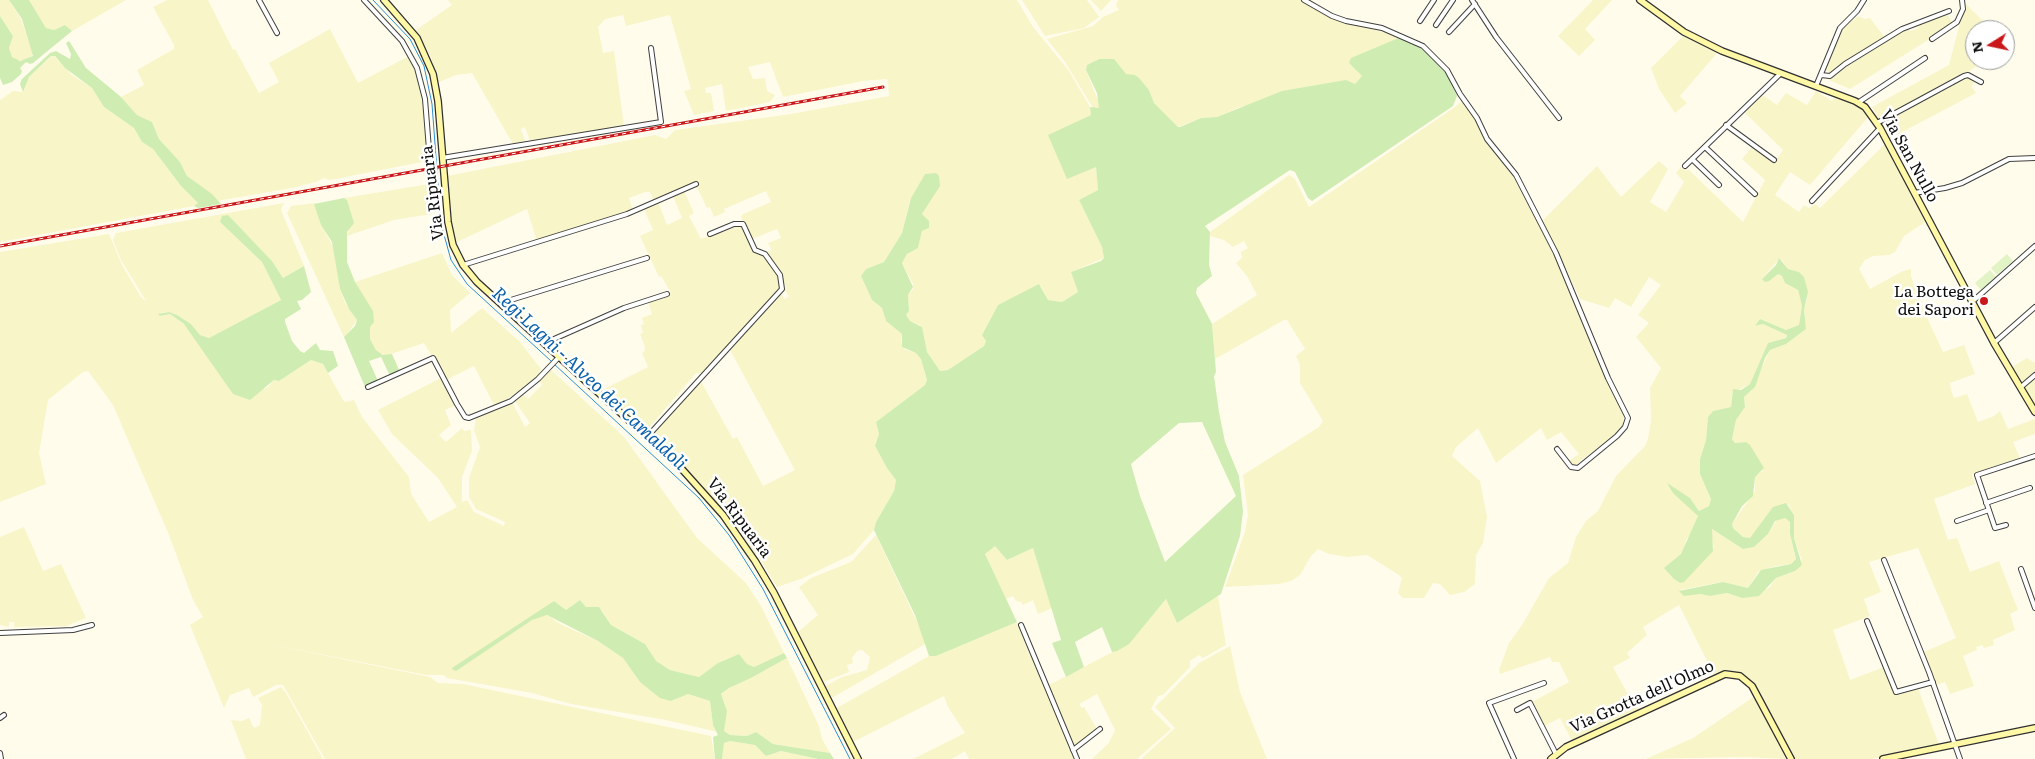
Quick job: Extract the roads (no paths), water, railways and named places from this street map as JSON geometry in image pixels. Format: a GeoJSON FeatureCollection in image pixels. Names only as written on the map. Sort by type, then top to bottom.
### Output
{"type":"FeatureCollection","features":[{"type":"Feature","properties":{"kind":"street"},"geometry":{"type":"LineString","coordinates":[[259,0],[277,33]]}},
{"type":"Feature","properties":{"kind":"street"},"geometry":{"type":"LineString","coordinates":[[364,0],[402,41],[417,68],[426,99],[430,162]]}},
{"type":"Feature","properties":{"kind":"street","name":"Via Ripuaria"},"geometry":{"type":"LineString","coordinates":[[384,0],[417,38],[433,74],[438,101],[450,236],[463,265],[476,282],[502,303],[701,489],[756,561],[858,759]]}},
{"type":"Feature","properties":{"kind":"street"},"geometry":{"type":"LineString","coordinates":[[1304,0],[1332,16],[1382,28],[1423,46],[1448,70],[1494,150],[1516,175],[1556,253],[1608,378],[1628,418],[1625,427],[1617,436],[1578,468],[1572,467],[1557,449]]}},
{"type":"Feature","properties":{"kind":"street"},"geometry":{"type":"LineString","coordinates":[[1420,21],[1434,0]]}},
{"type":"Feature","properties":{"kind":"street"},"geometry":{"type":"LineString","coordinates":[[1436,26],[1453,0]]}},
{"type":"Feature","properties":{"kind":"street","name":"Via San Nullo"},"geometry":{"type":"LineString","coordinates":[[1640,0],[1684,32],[1722,50],[1858,102],[1872,114],[1994,343],[2035,412]]}},
{"type":"Feature","properties":{"kind":"street"},"geometry":{"type":"LineString","coordinates":[[1816,86],[1840,28],[1860,7],[1864,0]]}},
{"type":"Feature","properties":{"kind":"street"},"geometry":{"type":"LineString","coordinates":[[1932,39],[1957,22],[1963,9],[1962,0]]}},
{"type":"Feature","properties":{"kind":"street"},"geometry":{"type":"LineString","coordinates":[[1449,32],[1474,2],[1496,37],[1559,118]]}},
{"type":"Feature","properties":{"kind":"street"},"geometry":{"type":"LineString","coordinates":[[1821,76],[1827,77],[1834,74],[1845,64],[1902,29],[1949,11]]}},
{"type":"Feature","properties":{"kind":"street"},"geometry":{"type":"LineString","coordinates":[[442,158],[661,122],[651,48]]}},
{"type":"Feature","properties":{"kind":"street"},"geometry":{"type":"LineString","coordinates":[[1858,102],[1925,58]]}},
{"type":"Feature","properties":{"kind":"street"},"geometry":{"type":"LineString","coordinates":[[1684,166],[1780,73]]}},
{"type":"Feature","properties":{"kind":"street"},"geometry":{"type":"LineString","coordinates":[[1812,201],[1878,125],[1964,76],[1968,75],[1981,82]]}},
{"type":"Feature","properties":{"kind":"street"},"geometry":{"type":"LineString","coordinates":[[1726,126],[1774,160]]}},
{"type":"Feature","properties":{"kind":"street"},"geometry":{"type":"LineString","coordinates":[[1704,147],[1755,194]]}},
{"type":"Feature","properties":{"kind":"street"},"geometry":{"type":"LineString","coordinates":[[1914,193],[1946,188],[1962,183],[2009,159],[2035,158]]}},
{"type":"Feature","properties":{"kind":"street"},"geometry":{"type":"LineString","coordinates":[[1692,159],[1719,185]]}},
{"type":"Feature","properties":{"kind":"street"},"geometry":{"type":"LineString","coordinates":[[463,265],[627,214],[696,184]]}},
{"type":"Feature","properties":{"kind":"street"},"geometry":{"type":"LineString","coordinates":[[647,437],[782,289],[780,275],[765,254],[755,250],[743,224],[738,223],[710,234]]}},
{"type":"Feature","properties":{"kind":"street"},"geometry":{"type":"LineString","coordinates":[[1973,301],[2035,246]]}},
{"type":"Feature","properties":{"kind":"street"},"geometry":{"type":"LineString","coordinates":[[502,303],[647,258]]}},
{"type":"Feature","properties":{"kind":"street"},"geometry":{"type":"LineString","coordinates":[[545,343],[624,308],[667,294]]}},
{"type":"Feature","properties":{"kind":"street"},"geometry":{"type":"LineString","coordinates":[[1994,343],[2035,307]]}},
{"type":"Feature","properties":{"kind":"street"},"geometry":{"type":"LineString","coordinates":[[368,387],[433,358],[457,404],[465,417],[469,418],[510,401],[559,358]]}},
{"type":"Feature","properties":{"kind":"street"},"geometry":{"type":"LineString","coordinates":[[2021,387],[2035,374]]}},
{"type":"Feature","properties":{"kind":"street"},"geometry":{"type":"LineString","coordinates":[[2006,524],[1995,528],[1977,475],[2035,456]]}},
{"type":"Feature","properties":{"kind":"street"},"geometry":{"type":"LineString","coordinates":[[1986,502],[2030,488]]}},
{"type":"Feature","properties":{"kind":"street"},"geometry":{"type":"LineString","coordinates":[[1957,521],[1989,510]]}},
{"type":"Feature","properties":{"kind":"street"},"geometry":{"type":"LineString","coordinates":[[1884,560],[1933,682],[1960,759]]}},
{"type":"Feature","properties":{"kind":"street"},"geometry":{"type":"LineString","coordinates":[[2021,569],[2035,608]]}},
{"type":"Feature","properties":{"kind":"street"},"geometry":{"type":"LineString","coordinates":[[1867,621],[1896,692],[1933,682]]}},
{"type":"Feature","properties":{"kind":"street"},"geometry":{"type":"LineString","coordinates":[[0,633],[73,630],[92,625]]}},
{"type":"Feature","properties":{"kind":"street"},"geometry":{"type":"LineString","coordinates":[[1021,625],[1077,759]]}},
{"type":"Feature","properties":{"kind":"street","name":"Via Grotta dell'Olmo"},"geometry":{"type":"LineString","coordinates":[[1552,759],[1571,744],[1725,674],[1740,676],[1752,686],[1791,759]]}},
{"type":"Feature","properties":{"kind":"street"},"geometry":{"type":"LineString","coordinates":[[1514,759],[1489,703],[1544,683]]}},
{"type":"Feature","properties":{"kind":"street"},"geometry":{"type":"LineString","coordinates":[[1517,710],[1530,703],[1556,754]]}},
{"type":"Feature","properties":{"kind":"street"},"geometry":{"type":"LineString","coordinates":[[1883,759],[2035,728]]}},
{"type":"Feature","properties":{"kind":"street"},"geometry":{"type":"LineString","coordinates":[[1073,750],[1100,729]]}},
{"type":"Feature","properties":{"kind":"street"},"geometry":{"type":"LineString","coordinates":[[0,753],[1,759]]}},
{"type":"Feature","properties":{"kind":"waterway","name":"Regi Lagni - Alveo dei Camaldoli"},"geometry":{"type":"LineString","coordinates":[[373,0],[410,39],[424,66],[432,104],[441,224],[451,260],[467,284],[551,361]]}},
{"type":"Feature","properties":{"kind":"waterway","name":"Regi Lagni - Alveo dei Camaldoli"},"geometry":{"type":"LineString","coordinates":[[554,364],[699,498],[729,535],[763,589],[850,759]]}},
{"type":"Feature","properties":{"kind":"railway"},"geometry":{"type":"LineString","coordinates":[[0,246],[883,87]]}},
{"type":"Feature","properties":{"kind":"place","name":"La Bottega dei Sapori"},"geometry":{"type":"Point","coordinates":[1984,301]}}]}
